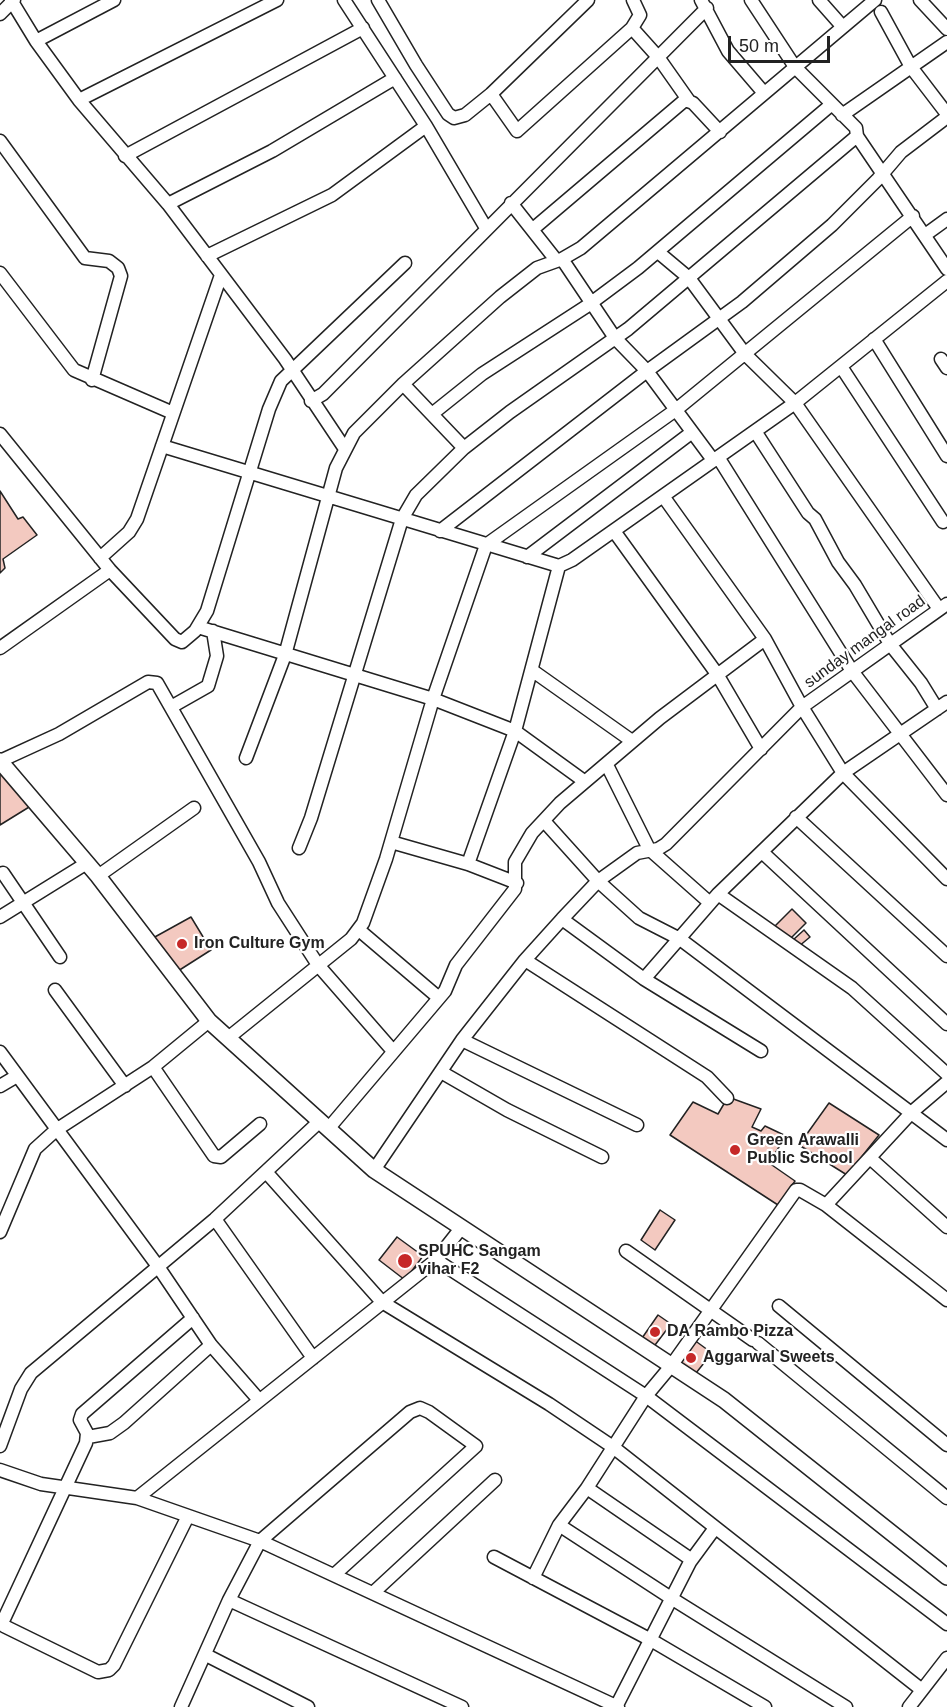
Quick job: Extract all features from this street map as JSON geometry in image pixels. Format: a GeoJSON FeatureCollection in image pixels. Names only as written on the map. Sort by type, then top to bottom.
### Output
{"type":"FeatureCollection","features":[{"type":"Feature","properties":{"kind":"street"},"geometry":{"type":"LineString","coordinates":[[0,14],[12,0],[36,41],[79,100],[168,204],[291,369],[345,449]]}},
{"type":"Feature","properties":{"kind":"street"},"geometry":{"type":"LineString","coordinates":[[36,41],[114,0]]}},
{"type":"Feature","properties":{"kind":"street"},"geometry":{"type":"LineString","coordinates":[[79,100],[277,0]]}},
{"type":"Feature","properties":{"kind":"street"},"geometry":{"type":"LineString","coordinates":[[344,0],[426,126],[486,228]]}},
{"type":"Feature","properties":{"kind":"street"},"geometry":{"type":"LineString","coordinates":[[378,0],[416,65],[451,117],[465,115],[491,94],[588,0]]}},
{"type":"Feature","properties":{"kind":"street"},"geometry":{"type":"LineString","coordinates":[[491,94],[517,131],[632,28],[640,15],[633,0]]}},
{"type":"Feature","properties":{"kind":"street"},"geometry":{"type":"LineString","coordinates":[[750,0],[795,67],[856,128],[856,136],[913,216],[947,269]]}},
{"type":"Feature","properties":{"kind":"street"},"geometry":{"type":"LineString","coordinates":[[819,0],[842,26]]}},
{"type":"Feature","properties":{"kind":"street"},"geometry":{"type":"LineString","coordinates":[[852,0],[860,12]]}},
{"type":"Feature","properties":{"kind":"street"},"geometry":{"type":"LineString","coordinates":[[246,758],[285,655],[336,468],[345,449],[362,425],[403,384],[500,297],[537,268],[559,260],[581,248],[875,0]]}},
{"type":"Feature","properties":{"kind":"street"},"geometry":{"type":"LineString","coordinates":[[920,0],[947,28]]}},
{"type":"Feature","properties":{"kind":"street"},"geometry":{"type":"LineString","coordinates":[[311,401],[323,394],[658,57],[704,4],[728,51],[764,93]]}},
{"type":"Feature","properties":{"kind":"street"},"geometry":{"type":"LineString","coordinates":[[440,531],[646,371],[717,320],[832,225],[901,152],[947,116],[911,67],[881,12]]}},
{"type":"Feature","properties":{"kind":"street"},"geometry":{"type":"LineString","coordinates":[[125,156],[363,28]]}},
{"type":"Feature","properties":{"kind":"street"},"geometry":{"type":"LineString","coordinates":[[632,28],[658,57],[689,100],[720,132]]}},
{"type":"Feature","properties":{"kind":"street"},"geometry":{"type":"LineString","coordinates":[[842,115],[947,42]]}},
{"type":"Feature","properties":{"kind":"street"},"geometry":{"type":"LineString","coordinates":[[168,204],[272,151],[395,78]]}},
{"type":"Feature","properties":{"kind":"street"},"geometry":{"type":"LineString","coordinates":[[533,229],[685,100],[689,100]]}},
{"type":"Feature","properties":{"kind":"street"},"geometry":{"type":"LineString","coordinates":[[432,414],[482,374],[591,303],[658,252],[832,104]]}},
{"type":"Feature","properties":{"kind":"street"},"geometry":{"type":"LineString","coordinates":[[207,256],[332,195],[426,126]]}},
{"type":"Feature","properties":{"kind":"street"},"geometry":{"type":"LineString","coordinates":[[299,848],[402,519],[416,495],[464,448],[510,412],[615,338],[856,136]]}},
{"type":"Feature","properties":{"kind":"street"},"geometry":{"type":"LineString","coordinates":[[0,141],[85,258],[109,261],[118,268],[121,276],[92,380]]}},
{"type":"Feature","properties":{"kind":"street"},"geometry":{"type":"LineString","coordinates":[[511,203],[559,260],[615,338],[646,371],[677,410],[691,433],[716,459],[852,671],[947,795]]}},
{"type":"Feature","properties":{"kind":"street"},"geometry":{"type":"LineString","coordinates":[[228,1038],[359,930],[391,842],[433,699],[486,545],[677,410],[913,216]]}},
{"type":"Feature","properties":{"kind":"street"},"geometry":{"type":"LineString","coordinates":[[925,235],[947,219]]}},
{"type":"Feature","properties":{"kind":"street"},"geometry":{"type":"LineString","coordinates":[[658,252],[689,278],[717,320],[745,354],[795,403],[943,606]]}},
{"type":"Feature","properties":{"kind":"street"},"geometry":{"type":"LineString","coordinates":[[0,434],[110,570],[177,640],[182,642],[188,639],[198,627],[207,611],[278,387],[291,369],[405,263]]}},
{"type":"Feature","properties":{"kind":"street"},"geometry":{"type":"LineString","coordinates":[[0,273],[70,366],[92,380],[173,413]]}},
{"type":"Feature","properties":{"kind":"street"},"geometry":{"type":"LineString","coordinates":[[100,558],[134,526],[220,275]]}},
{"type":"Feature","properties":{"kind":"street"},"geometry":{"type":"LineString","coordinates":[[468,864],[515,731],[533,671],[559,566],[614,531],[795,403],[842,368],[874,339],[947,281]]}},
{"type":"Feature","properties":{"kind":"street"},"geometry":{"type":"LineString","coordinates":[[874,339],[947,456]]}},
{"type":"Feature","properties":{"kind":"street"},"geometry":{"type":"LineString","coordinates":[[842,368],[943,522]]}},
{"type":"Feature","properties":{"kind":"street"},"geometry":{"type":"LineString","coordinates":[[403,384],[464,448]]}},
{"type":"Feature","properties":{"kind":"street"},"geometry":{"type":"LineString","coordinates":[[644,979],[714,899],[843,773],[944,706],[890,644],[855,585],[838,562],[815,519],[808,513],[755,431]]}},
{"type":"Feature","properties":{"kind":"street"},"geometry":{"type":"LineString","coordinates":[[527,557],[691,433]]}},
{"type":"Feature","properties":{"kind":"street"},"geometry":{"type":"LineString","coordinates":[[162,446],[559,566]]}},
{"type":"Feature","properties":{"kind":"street"},"geometry":{"type":"LineString","coordinates":[[663,496],[765,639],[802,707],[843,773],[947,879]]}},
{"type":"Feature","properties":{"kind":"street"},"geometry":{"type":"LineString","coordinates":[[614,531],[717,674],[761,749]]}},
{"type":"Feature","properties":{"kind":"street"},"geometry":{"type":"LineString","coordinates":[[0,648],[110,570]]}},
{"type":"Feature","properties":{"kind":"street","name":"sunday mangal road"},"geometry":{"type":"LineString","coordinates":[[374,1170],[462,1040],[525,960],[598,881],[637,853],[658,849],[666,844],[802,707],[943,606]]}},
{"type":"Feature","properties":{"kind":"street"},"geometry":{"type":"LineString","coordinates":[[198,627],[433,699],[515,731],[584,781]]}},
{"type":"Feature","properties":{"kind":"street"},"geometry":{"type":"LineString","coordinates":[[171,707],[208,686],[218,656],[213,631]]}},
{"type":"Feature","properties":{"kind":"street"},"geometry":{"type":"LineString","coordinates":[[0,1446],[21,1389],[31,1373],[324,1125],[393,1051],[445,991],[456,965],[511,895],[517,883],[517,858],[527,839],[544,821],[584,781],[607,765],[632,741],[765,639]]}},
{"type":"Feature","properties":{"kind":"street"},"geometry":{"type":"LineString","coordinates":[[533,671],[632,741]]}},
{"type":"Feature","properties":{"kind":"street"},"geometry":{"type":"LineString","coordinates":[[393,1051],[318,965],[278,903],[259,862],[157,683],[148,682],[59,734],[0,761],[87,862],[209,1021],[374,1170],[724,1400],[947,1577]]}},
{"type":"Feature","properties":{"kind":"street"},"geometry":{"type":"LineString","coordinates":[[607,765],[649,849],[714,899],[852,988],[947,1074]]}},
{"type":"Feature","properties":{"kind":"street"},"geometry":{"type":"LineString","coordinates":[[98,876],[194,808]]}},
{"type":"Feature","properties":{"kind":"street"},"geometry":{"type":"LineString","coordinates":[[796,817],[947,956]]}},
{"type":"Feature","properties":{"kind":"street"},"geometry":{"type":"LineString","coordinates":[[544,821],[598,881],[639,918],[680,939],[947,1140]]}},
{"type":"Feature","properties":{"kind":"street"},"geometry":{"type":"LineString","coordinates":[[391,842],[468,864],[517,883]]}},
{"type":"Feature","properties":{"kind":"street"},"geometry":{"type":"LineString","coordinates":[[762,852],[947,1024]]}},
{"type":"Feature","properties":{"kind":"street"},"geometry":{"type":"LineString","coordinates":[[0,917],[87,862]]}},
{"type":"Feature","properties":{"kind":"street"},"geometry":{"type":"LineString","coordinates":[[3,873],[60,957]]}},
{"type":"Feature","properties":{"kind":"street"},"geometry":{"type":"LineString","coordinates":[[562,919],[644,979],[761,1051]]}},
{"type":"Feature","properties":{"kind":"street"},"geometry":{"type":"LineString","coordinates":[[359,930],[439,998]]}},
{"type":"Feature","properties":{"kind":"street"},"geometry":{"type":"LineString","coordinates":[[525,960],[706,1077],[727,1098]]}},
{"type":"Feature","properties":{"kind":"street"},"geometry":{"type":"LineString","coordinates":[[55,990],[125,1086]]}},
{"type":"Feature","properties":{"kind":"street"},"geometry":{"type":"LineString","coordinates":[[0,1232],[32,1154],[56,1130],[153,1067],[209,1021]]}},
{"type":"Feature","properties":{"kind":"street"},"geometry":{"type":"LineString","coordinates":[[462,1040],[637,1125]]}},
{"type":"Feature","properties":{"kind":"street"},"geometry":{"type":"LineString","coordinates":[[0,1052],[157,1265],[211,1345],[259,1400]]}},
{"type":"Feature","properties":{"kind":"street"},"geometry":{"type":"LineString","coordinates":[[153,1067],[214,1156],[221,1157],[260,1124]]}},
{"type":"Feature","properties":{"kind":"street"},"geometry":{"type":"LineString","coordinates":[[441,1072],[507,1110],[602,1157]]}},
{"type":"Feature","properties":{"kind":"street"},"geometry":{"type":"LineString","coordinates":[[0,1086],[17,1076]]}},
{"type":"Feature","properties":{"kind":"street"},"geometry":{"type":"LineString","coordinates":[[826,1205],[912,1112],[947,1082]]}},
{"type":"Feature","properties":{"kind":"street"},"geometry":{"type":"LineString","coordinates":[[870,1158],[947,1227]]}},
{"type":"Feature","properties":{"kind":"street"},"geometry":{"type":"LineString","coordinates":[[267,1173],[382,1302],[549,1404],[613,1447],[922,1690]]}},
{"type":"Feature","properties":{"kind":"street"},"geometry":{"type":"LineString","coordinates":[[533,1578],[560,1525],[587,1488],[646,1396],[671,1366],[794,1191],[800,1190],[826,1205],[947,1300]]}},
{"type":"Feature","properties":{"kind":"street"},"geometry":{"type":"LineString","coordinates":[[215,1219],[314,1358]]}},
{"type":"Feature","properties":{"kind":"street"},"geometry":{"type":"LineString","coordinates":[[137,1498],[436,1260],[462,1227]]}},
{"type":"Feature","properties":{"kind":"street"},"geometry":{"type":"LineString","coordinates":[[626,1251],[755,1341],[947,1498]]}},
{"type":"Feature","properties":{"kind":"street"},"geometry":{"type":"LineString","coordinates":[[436,1260],[646,1396],[947,1624]]}},
{"type":"Feature","properties":{"kind":"street"},"geometry":{"type":"LineString","coordinates":[[779,1306],[947,1445]]}},
{"type":"Feature","properties":{"kind":"street"},"geometry":{"type":"LineString","coordinates":[[88,1437],[80,1420],[82,1414],[193,1318]]}},
{"type":"Feature","properties":{"kind":"street"},"geometry":{"type":"LineString","coordinates":[[88,1437],[110,1433],[124,1423],[211,1345]]}},
{"type":"Feature","properties":{"kind":"street"},"geometry":{"type":"LineString","coordinates":[[181,1707],[229,1600],[260,1541],[410,1412],[420,1408],[429,1412],[476,1446],[334,1575]]}},
{"type":"Feature","properties":{"kind":"street"},"geometry":{"type":"LineString","coordinates":[[88,1437],[3,1621],[4,1626],[98,1672],[106,1672],[114,1665],[188,1516]]}},
{"type":"Feature","properties":{"kind":"street"},"geometry":{"type":"LineString","coordinates":[[0,1470],[28,1481],[137,1498],[260,1541],[374,1592],[617,1707],[690,1562],[716,1528]]}},
{"type":"Feature","properties":{"kind":"street"},"geometry":{"type":"LineString","coordinates":[[374,1592],[495,1480]]}},
{"type":"Feature","properties":{"kind":"street"},"geometry":{"type":"LineString","coordinates":[[587,1488],[689,1558],[690,1562]]}},
{"type":"Feature","properties":{"kind":"street"},"geometry":{"type":"LineString","coordinates":[[560,1525],[671,1599],[846,1707]]}},
{"type":"Feature","properties":{"kind":"street"},"geometry":{"type":"LineString","coordinates":[[494,1557],[651,1640],[765,1707]]}},
{"type":"Feature","properties":{"kind":"street"},"geometry":{"type":"LineString","coordinates":[[229,1600],[462,1707]]}},
{"type":"Feature","properties":{"kind":"street"},"geometry":{"type":"LineString","coordinates":[[206,1655],[308,1707]]}},
{"type":"Feature","properties":{"kind":"street"},"geometry":{"type":"LineString","coordinates":[[909,1707],[947,1658]]}},
{"type":"Feature","properties":{"kind":"building"},"geometry":{"type":"Polygon","coordinates":[[[0,491],[18,519],[23,517],[37,535],[3,559],[5,568],[0,573],[0,491]]]}},
{"type":"Feature","properties":{"kind":"building"},"geometry":{"type":"Polygon","coordinates":[[[0,765],[34,804],[0,825],[0,765]]]}},
{"type":"Feature","properties":{"kind":"building"},"geometry":{"type":"Polygon","coordinates":[[[792,909],[806,923],[789,940],[775,926],[792,909]]]}},
{"type":"Feature","properties":{"kind":"building","name":"Iron Culture Gym"},"geometry":{"type":"Polygon","coordinates":[[[191,917],[211,950],[178,971],[153,938],[191,917]]]}},
{"type":"Feature","properties":{"kind":"building"},"geometry":{"type":"Polygon","coordinates":[[[804,930],[810,937],[798,947],[793,940],[804,930]]]}},
{"type":"Feature","properties":{"kind":"building","name":"Green Arawalli Public School"},"geometry":{"type":"Polygon","coordinates":[[[728,1097],[761,1109],[752,1127],[761,1131],[765,1126],[786,1136],[769,1163],[795,1181],[778,1205],[670,1135],[693,1102],[718,1114],[728,1097]]]}},
{"type":"Feature","properties":{"kind":"building"},"geometry":{"type":"Polygon","coordinates":[[[829,1103],[879,1135],[847,1175],[799,1145],[829,1103]]]}},
{"type":"Feature","properties":{"kind":"building"},"geometry":{"type":"Polygon","coordinates":[[[660,1210],[675,1220],[655,1250],[641,1240],[660,1210]]]}},
{"type":"Feature","properties":{"kind":"building"},"geometry":{"type":"Polygon","coordinates":[[[397,1237],[423,1256],[405,1280],[379,1260],[397,1237]]]}},
{"type":"Feature","properties":{"kind":"building","name":"DA Rambo Pizza"},"geometry":{"type":"Polygon","coordinates":[[[658,1315],[671,1324],[652,1349],[640,1341],[658,1315]]]}},
{"type":"Feature","properties":{"kind":"building","name":"Aggarwal Sweets"},"geometry":{"type":"Polygon","coordinates":[[[690,1337],[712,1353],[692,1378],[670,1364],[690,1337]]]}},
{"type":"Feature","properties":{"kind":"place","name":"Iron Culture Gym"},"geometry":{"type":"Point","coordinates":[182,944]}},
{"type":"Feature","properties":{"kind":"place","name":"Green Arawalli Public School"},"geometry":{"type":"Point","coordinates":[735,1150]}},
{"type":"Feature","properties":{"kind":"place","name":"SPUHC Sangam vihar F2"},"geometry":{"type":"Point","coordinates":[405,1261]}},
{"type":"Feature","properties":{"kind":"place","name":"DA Rambo Pizza"},"geometry":{"type":"Point","coordinates":[655,1332]}},
{"type":"Feature","properties":{"kind":"place","name":"Aggarwal Sweets"},"geometry":{"type":"Point","coordinates":[691,1358]}}]}
